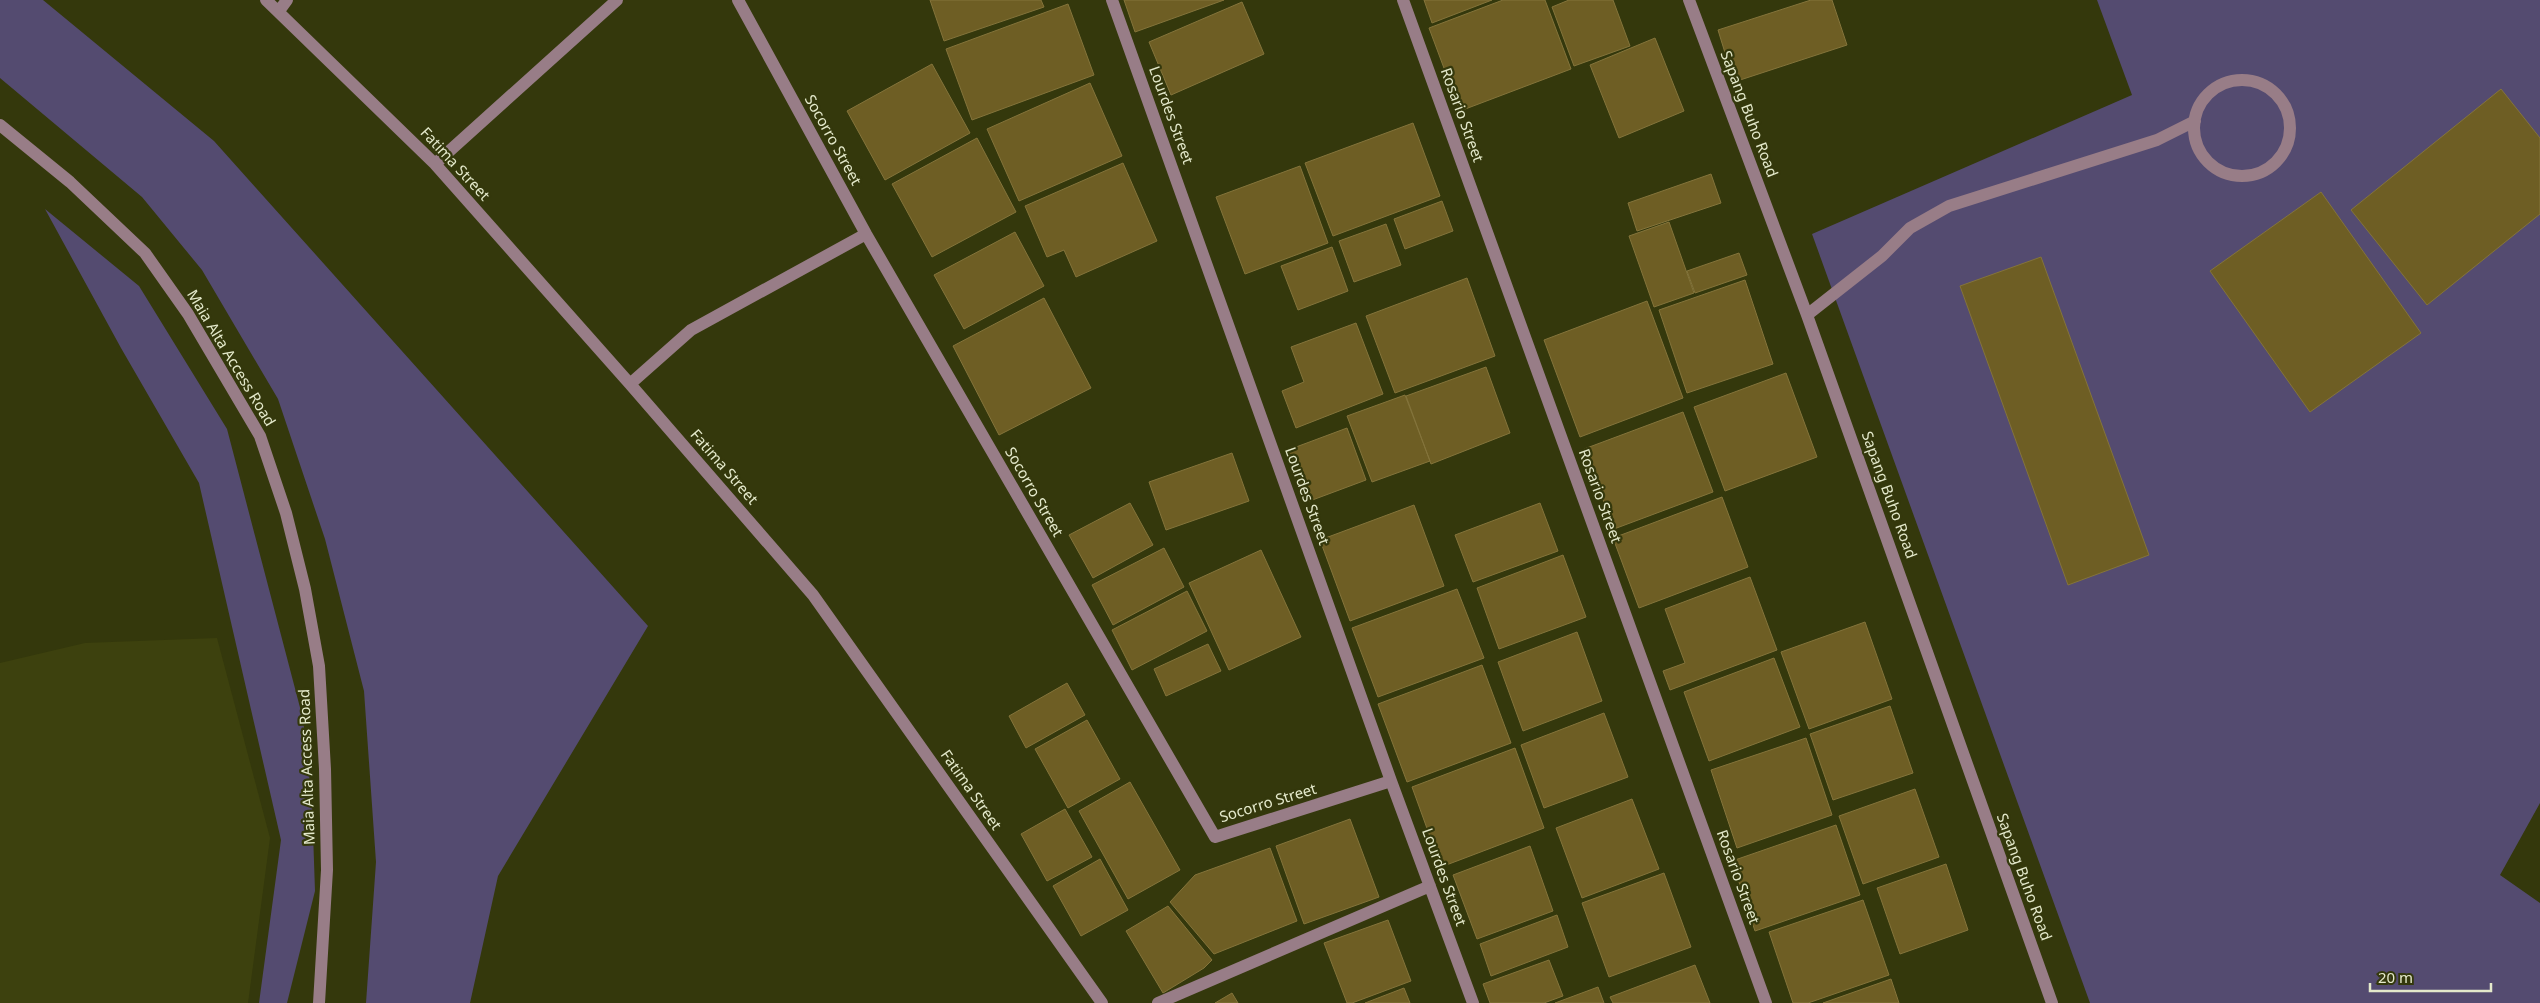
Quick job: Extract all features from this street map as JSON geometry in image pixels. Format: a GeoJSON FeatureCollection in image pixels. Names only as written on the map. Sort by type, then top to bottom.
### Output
{"type":"FeatureCollection","features":[{"type":"Feature","properties":{"kind":"street","name":"Fatima Street"},"geometry":{"type":"LineString","coordinates":[[266,0],[435,164],[630,384],[813,595],[1102,1003]]}},
{"type":"Feature","properties":{"kind":"street"},"geometry":{"type":"LineString","coordinates":[[279,12],[287,0]]}},
{"type":"Feature","properties":{"kind":"street"},"geometry":{"type":"LineString","coordinates":[[435,164],[617,0]]}},
{"type":"Feature","properties":{"kind":"street","name":"Socorro Street"},"geometry":{"type":"LineString","coordinates":[[738,0],[866,234],[1215,837],[1391,781]]}},
{"type":"Feature","properties":{"kind":"street","name":"Lourdes Street"},"geometry":{"type":"LineString","coordinates":[[1112,0],[1391,781],[1473,1003]]}},
{"type":"Feature","properties":{"kind":"street","name":"Rosario Street"},"geometry":{"type":"LineString","coordinates":[[1404,0],[1766,1003]]}},
{"type":"Feature","properties":{"kind":"street","name":"Sapang Buho Road"},"geometry":{"type":"LineString","coordinates":[[1689,0],[1807,315],[2052,1003]]}},
{"type":"Feature","properties":{"kind":"street"},"geometry":{"type":"LineString","coordinates":[[1807,315],[1882,256],[1910,228],[1949,206],[2157,140],[2195,121],[2200,106],[2209,93],[2223,84],[2240,80],[2258,82],[2274,91],[2285,105],[2291,122],[2289,140],[2282,154],[2271,167],[2257,174],[2240,176],[2224,172],[2210,164],[2200,152],[2194,136],[2195,121]]}},
{"type":"Feature","properties":{"kind":"street","name":"Maia Alta Access Road"},"geometry":{"type":"LineString","coordinates":[[0,126],[70,182],[145,253],[188,314],[260,436],[286,514],[305,589],[319,666],[325,769],[327,870],[319,1003]]}},
{"type":"Feature","properties":{"kind":"street"},"geometry":{"type":"LineString","coordinates":[[630,384],[691,330],[866,234]]}},
{"type":"Feature","properties":{"kind":"street"},"geometry":{"type":"LineString","coordinates":[[1158,1003],[1430,886]]}},
{"type":"Feature","properties":{"kind":"shaded area"},"geometry":{"type":"Polygon","coordinates":[[[0,0],[43,0],[214,141],[648,626],[498,876],[470,1003],[366,1003],[376,862],[364,691],[325,539],[278,399],[202,270],[142,197],[0,78],[0,0]]]}},
{"type":"Feature","properties":{"kind":"shaded area"},"geometry":{"type":"Polygon","coordinates":[[[2097,0],[2540,0],[2540,803],[2500,875],[2540,903],[2540,1003],[2090,1003],[1812,234],[2132,95],[2097,0]]]}},
{"type":"Feature","properties":{"kind":"shaded area"},"geometry":{"type":"Polygon","coordinates":[[[45,209],[139,286],[227,429],[303,719],[312,803],[315,891],[287,1003],[259,1003],[281,840],[199,483],[121,348],[45,209]]]}},
{"type":"Feature","properties":{"kind":"shaded area"},"geometry":{"type":"Polygon","coordinates":[[[217,638],[270,838],[248,1003],[0,1003],[0,663],[85,643],[217,638]]]}},
{"type":"Feature","properties":{"kind":"building"},"geometry":{"type":"Polygon","coordinates":[[[930,0],[1041,0],[1044,7],[944,41],[930,0]]]}},
{"type":"Feature","properties":{"kind":"building"},"geometry":{"type":"Polygon","coordinates":[[[1124,0],[1224,0],[1135,32],[1124,0]]]}},
{"type":"Feature","properties":{"kind":"building"},"geometry":{"type":"Polygon","coordinates":[[[1424,0],[1492,0],[1432,23],[1424,0]]]}},
{"type":"Feature","properties":{"kind":"building"},"geometry":{"type":"Polygon","coordinates":[[[1503,0],[1545,0],[1571,69],[1460,111],[1429,28],[1503,0]]]}},
{"type":"Feature","properties":{"kind":"building"},"geometry":{"type":"Polygon","coordinates":[[[1569,0],[1613,0],[1630,46],[1574,66],[1552,7],[1569,0]]]}},
{"type":"Feature","properties":{"kind":"building"},"geometry":{"type":"Polygon","coordinates":[[[1811,0],[1832,0],[1847,45],[1734,82],[1718,30],[1811,0]]]}},
{"type":"Feature","properties":{"kind":"building"},"geometry":{"type":"Polygon","coordinates":[[[1242,2],[1264,54],[1171,95],[1149,42],[1242,2]]]}},
{"type":"Feature","properties":{"kind":"building"},"geometry":{"type":"Polygon","coordinates":[[[1068,4],[1094,75],[972,120],[946,49],[1068,4]]]}},
{"type":"Feature","properties":{"kind":"building"},"geometry":{"type":"Polygon","coordinates":[[[1655,38],[1684,111],[1619,138],[1590,65],[1655,38]]]}},
{"type":"Feature","properties":{"kind":"building"},"geometry":{"type":"Polygon","coordinates":[[[932,64],[970,133],[885,180],[847,111],[932,64]]]}},
{"type":"Feature","properties":{"kind":"building"},"geometry":{"type":"Polygon","coordinates":[[[1090,83],[1122,156],[1019,201],[987,129],[1090,83]]]}},
{"type":"Feature","properties":{"kind":"building"},"geometry":{"type":"Polygon","coordinates":[[[2501,89],[2540,138],[2540,214],[2427,305],[2351,210],[2501,89]]]}},
{"type":"Feature","properties":{"kind":"building"},"geometry":{"type":"Polygon","coordinates":[[[1413,123],[1440,196],[1333,236],[1305,163],[1413,123]]]}},
{"type":"Feature","properties":{"kind":"building"},"geometry":{"type":"Polygon","coordinates":[[[977,138],[1016,212],[932,257],[892,184],[977,138]]]}},
{"type":"Feature","properties":{"kind":"building"},"geometry":{"type":"Polygon","coordinates":[[[1123,163],[1157,241],[1076,277],[1064,250],[1047,257],[1025,206],[1123,163]]]}},
{"type":"Feature","properties":{"kind":"building"},"geometry":{"type":"Polygon","coordinates":[[[1300,166],[1328,243],[1245,274],[1216,197],[1300,166]]]}},
{"type":"Feature","properties":{"kind":"building"},"geometry":{"type":"Polygon","coordinates":[[[1711,174],[1721,203],[1637,231],[1628,203],[1711,174]]]}},
{"type":"Feature","properties":{"kind":"building"},"geometry":{"type":"Polygon","coordinates":[[[2321,192],[2421,333],[2310,412],[2210,271],[2321,192]]]}},
{"type":"Feature","properties":{"kind":"building"},"geometry":{"type":"Polygon","coordinates":[[[1442,201],[1453,231],[1405,249],[1394,219],[1442,201]]]}},
{"type":"Feature","properties":{"kind":"building"},"geometry":{"type":"Polygon","coordinates":[[[1669,222],[1694,293],[1654,307],[1629,236],[1669,222]]]}},
{"type":"Feature","properties":{"kind":"building"},"geometry":{"type":"Polygon","coordinates":[[[1386,224],[1401,265],[1354,282],[1339,241],[1386,224]]]}},
{"type":"Feature","properties":{"kind":"building"},"geometry":{"type":"Polygon","coordinates":[[[1015,232],[1044,286],[964,329],[934,275],[1015,232]]]}},
{"type":"Feature","properties":{"kind":"building"},"geometry":{"type":"Polygon","coordinates":[[[1332,247],[1348,291],[1298,310],[1281,266],[1332,247]]]}},
{"type":"Feature","properties":{"kind":"building"},"geometry":{"type":"Polygon","coordinates":[[[1739,253],[1747,275],[1695,293],[1687,271],[1739,253]]]}},
{"type":"Feature","properties":{"kind":"building"},"geometry":{"type":"Polygon","coordinates":[[[2041,257],[2149,555],[2068,585],[1960,286],[2041,257]]]}},
{"type":"Feature","properties":{"kind":"building"},"geometry":{"type":"Polygon","coordinates":[[[1467,278],[1495,356],[1395,393],[1366,316],[1467,278]]]}},
{"type":"Feature","properties":{"kind":"building"},"geometry":{"type":"Polygon","coordinates":[[[1745,280],[1773,364],[1687,393],[1659,310],[1745,280]]]}},
{"type":"Feature","properties":{"kind":"building"},"geometry":{"type":"Polygon","coordinates":[[[1044,298],[1091,388],[999,435],[953,346],[1044,298]]]}},
{"type":"Feature","properties":{"kind":"building"},"geometry":{"type":"Polygon","coordinates":[[[1647,301],[1683,398],[1580,437],[1544,340],[1647,301]]]}},
{"type":"Feature","properties":{"kind":"building"},"geometry":{"type":"Polygon","coordinates":[[[1356,323],[1383,394],[1296,428],[1282,391],[1304,382],[1291,347],[1356,323]]]}},
{"type":"Feature","properties":{"kind":"building"},"geometry":{"type":"Polygon","coordinates":[[[1486,367],[1510,433],[1431,464],[1406,396],[1486,367]]]}},
{"type":"Feature","properties":{"kind":"building"},"geometry":{"type":"Polygon","coordinates":[[[1786,373],[1817,457],[1725,491],[1694,407],[1786,373]]]}},
{"type":"Feature","properties":{"kind":"building"},"geometry":{"type":"Polygon","coordinates":[[[1405,395],[1430,461],[1372,482],[1347,416],[1405,395]]]}},
{"type":"Feature","properties":{"kind":"building"},"geometry":{"type":"Polygon","coordinates":[[[1683,412],[1713,492],[1614,529],[1584,449],[1683,412]]]}},
{"type":"Feature","properties":{"kind":"building"},"geometry":{"type":"Polygon","coordinates":[[[1347,428],[1366,480],[1307,502],[1288,450],[1347,428]]]}},
{"type":"Feature","properties":{"kind":"building"},"geometry":{"type":"Polygon","coordinates":[[[1232,453],[1249,501],[1166,530],[1149,482],[1232,453]]]}},
{"type":"Feature","properties":{"kind":"building"},"geometry":{"type":"Polygon","coordinates":[[[1722,497],[1748,567],[1639,608],[1613,538],[1722,497]]]}},
{"type":"Feature","properties":{"kind":"building"},"geometry":{"type":"Polygon","coordinates":[[[1130,503],[1153,545],[1093,578],[1069,535],[1130,503]]]}},
{"type":"Feature","properties":{"kind":"building"},"geometry":{"type":"Polygon","coordinates":[[[1540,503],[1558,551],[1473,582],[1455,535],[1540,503]]]}},
{"type":"Feature","properties":{"kind":"building"},"geometry":{"type":"Polygon","coordinates":[[[1414,505],[1444,586],[1350,621],[1320,540],[1414,505]]]}},
{"type":"Feature","properties":{"kind":"building"},"geometry":{"type":"Polygon","coordinates":[[[1164,548],[1184,587],[1113,625],[1092,585],[1164,548]]]}},
{"type":"Feature","properties":{"kind":"building"},"geometry":{"type":"Polygon","coordinates":[[[1261,550],[1301,637],[1229,670],[1189,583],[1261,550]]]}},
{"type":"Feature","properties":{"kind":"building"},"geometry":{"type":"Polygon","coordinates":[[[1563,555],[1586,617],[1499,649],[1477,588],[1563,555]]]}},
{"type":"Feature","properties":{"kind":"building"},"geometry":{"type":"Polygon","coordinates":[[[1750,577],[1777,650],[1670,690],[1663,671],[1685,663],[1665,609],[1750,577]]]}},
{"type":"Feature","properties":{"kind":"building"},"geometry":{"type":"Polygon","coordinates":[[[1457,589],[1484,658],[1378,697],[1352,628],[1457,589]]]}},
{"type":"Feature","properties":{"kind":"building"},"geometry":{"type":"Polygon","coordinates":[[[1187,591],[1207,631],[1132,670],[1112,630],[1187,591]]]}},
{"type":"Feature","properties":{"kind":"building"},"geometry":{"type":"Polygon","coordinates":[[[1865,622],[1892,699],[1809,729],[1781,652],[1865,622]]]}},
{"type":"Feature","properties":{"kind":"building"},"geometry":{"type":"Polygon","coordinates":[[[1577,632],[1602,701],[1523,731],[1498,662],[1577,632]]]}},
{"type":"Feature","properties":{"kind":"building"},"geometry":{"type":"Polygon","coordinates":[[[1208,644],[1221,671],[1166,696],[1154,669],[1208,644]]]}},
{"type":"Feature","properties":{"kind":"building"},"geometry":{"type":"Polygon","coordinates":[[[1774,658],[1800,727],[1709,761],[1684,692],[1774,658]]]}},
{"type":"Feature","properties":{"kind":"building"},"geometry":{"type":"Polygon","coordinates":[[[1482,665],[1511,743],[1407,782],[1378,704],[1482,665]]]}},
{"type":"Feature","properties":{"kind":"building"},"geometry":{"type":"Polygon","coordinates":[[[1067,683],[1085,715],[1026,748],[1009,716],[1067,683]]]}},
{"type":"Feature","properties":{"kind":"building"},"geometry":{"type":"Polygon","coordinates":[[[1890,706],[1913,773],[1833,800],[1810,734],[1890,706]]]}},
{"type":"Feature","properties":{"kind":"building"},"geometry":{"type":"Polygon","coordinates":[[[1604,713],[1628,777],[1544,808],[1521,745],[1604,713]]]}},
{"type":"Feature","properties":{"kind":"building"},"geometry":{"type":"Polygon","coordinates":[[[1087,720],[1120,779],[1068,808],[1035,749],[1087,720]]]}},
{"type":"Feature","properties":{"kind":"building"},"geometry":{"type":"Polygon","coordinates":[[[1806,738],[1832,815],[1737,848],[1711,770],[1806,738]]]}},
{"type":"Feature","properties":{"kind":"building"},"geometry":{"type":"Polygon","coordinates":[[[1515,748],[1544,828],[1441,867],[1412,787],[1515,748]]]}},
{"type":"Feature","properties":{"kind":"building"},"geometry":{"type":"Polygon","coordinates":[[[1130,782],[1180,870],[1128,899],[1079,811],[1130,782]]]}},
{"type":"Feature","properties":{"kind":"building"},"geometry":{"type":"Polygon","coordinates":[[[1915,789],[1939,857],[1863,884],[1839,816],[1915,789]]]}},
{"type":"Feature","properties":{"kind":"building"},"geometry":{"type":"Polygon","coordinates":[[[1632,799],[1659,869],[1582,898],[1556,828],[1632,799]]]}},
{"type":"Feature","properties":{"kind":"building"},"geometry":{"type":"Polygon","coordinates":[[[1065,809],[1092,857],[1047,881],[1021,834],[1065,809]]]}},
{"type":"Feature","properties":{"kind":"building"},"geometry":{"type":"Polygon","coordinates":[[[1350,819],[1379,897],[1304,924],[1276,846],[1350,819]]]}},
{"type":"Feature","properties":{"kind":"building"},"geometry":{"type":"Polygon","coordinates":[[[1836,825],[1860,895],[1755,931],[1732,861],[1836,825]]]}},
{"type":"Feature","properties":{"kind":"building"},"geometry":{"type":"Polygon","coordinates":[[[1530,846],[1553,911],[1477,939],[1453,875],[1530,846]]]}},
{"type":"Feature","properties":{"kind":"building"},"geometry":{"type":"Polygon","coordinates":[[[1270,848],[1297,921],[1214,954],[1170,902],[1195,875],[1270,848]]]}},
{"type":"Feature","properties":{"kind":"building"},"geometry":{"type":"Polygon","coordinates":[[[1100,859],[1128,910],[1081,936],[1053,886],[1100,859]]]}},
{"type":"Feature","properties":{"kind":"building"},"geometry":{"type":"Polygon","coordinates":[[[1946,864],[1968,930],[1900,954],[1877,888],[1946,864]]]}},
{"type":"Feature","properties":{"kind":"building"},"geometry":{"type":"Polygon","coordinates":[[[1664,873],[1691,947],[1609,977],[1582,903],[1664,873]]]}},
{"type":"Feature","properties":{"kind":"building"},"geometry":{"type":"Polygon","coordinates":[[[1863,900],[1889,975],[1808,1003],[1793,1003],[1769,932],[1863,900]]]}},
{"type":"Feature","properties":{"kind":"building"},"geometry":{"type":"Polygon","coordinates":[[[1168,906],[1212,960],[1204,968],[1163,993],[1126,931],[1168,906]]]}},
{"type":"Feature","properties":{"kind":"building"},"geometry":{"type":"Polygon","coordinates":[[[1557,915],[1568,947],[1491,976],[1480,944],[1557,915]]]}},
{"type":"Feature","properties":{"kind":"building"},"geometry":{"type":"Polygon","coordinates":[[[1388,920],[1411,981],[1352,1003],[1347,1003],[1324,943],[1388,920]]]}},
{"type":"Feature","properties":{"kind":"building"},"geometry":{"type":"Polygon","coordinates":[[[1549,960],[1563,996],[1544,1003],[1490,1003],[1483,984],[1549,960]]]}},
{"type":"Feature","properties":{"kind":"building"},"geometry":{"type":"Polygon","coordinates":[[[1695,965],[1710,1003],[1613,1003],[1610,997],[1695,965]]]}},
{"type":"Feature","properties":{"kind":"building"},"geometry":{"type":"Polygon","coordinates":[[[1891,979],[1899,1003],[1823,1003],[1891,979]]]}},
{"type":"Feature","properties":{"kind":"building"},"geometry":{"type":"Polygon","coordinates":[[[1598,987],[1604,1003],[1555,1003],[1598,987]]]}},
{"type":"Feature","properties":{"kind":"building"},"geometry":{"type":"Polygon","coordinates":[[[1404,988],[1410,1003],[1365,1003],[1404,988]]]}},
{"type":"Feature","properties":{"kind":"building"},"geometry":{"type":"Polygon","coordinates":[[[1232,993],[1238,1003],[1215,1003],[1232,993]]]}}]}
